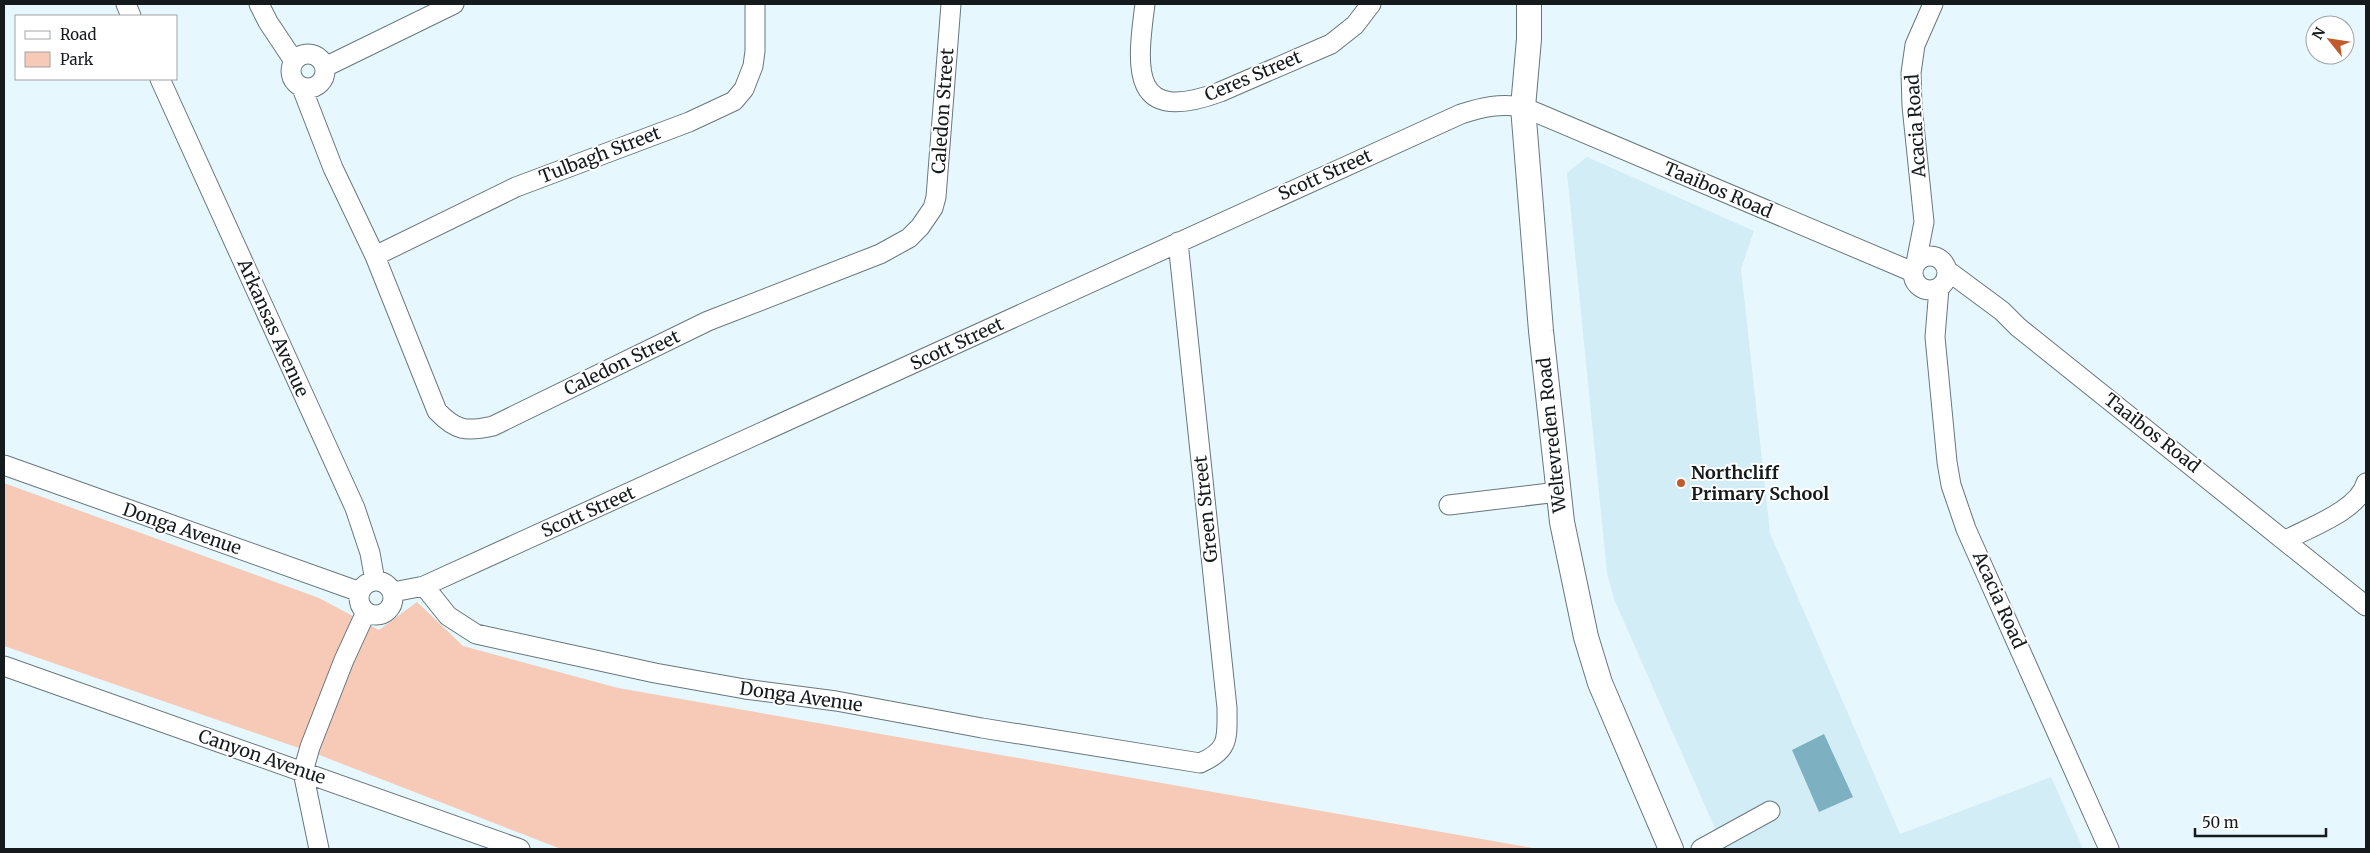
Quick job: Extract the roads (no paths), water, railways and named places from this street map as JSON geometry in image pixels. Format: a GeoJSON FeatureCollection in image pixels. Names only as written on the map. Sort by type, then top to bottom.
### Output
{"type":"FeatureCollection","features":[{"type":"Feature","properties":{"kind":"main road","name":"Weltevreden Road"},"geometry":{"type":"LineString","coordinates":[[1529,4],[1529,38],[1523,107],[1528,190],[1558,492],[1572,578],[1589,646],[1621,735],[1670,849]]}},
{"type":"Feature","properties":{"kind":"street"},"geometry":{"type":"LineString","coordinates":[[259,4],[268,22],[294,61]]}},
{"type":"Feature","properties":{"kind":"street"},"geometry":{"type":"LineString","coordinates":[[325,67],[454,4]]}},
{"type":"Feature","properties":{"kind":"street","name":"Tulbagh Street"},"geometry":{"type":"LineString","coordinates":[[375,256],[516,187],[689,122],[734,101],[744,90],[753,66],[755,51],[755,4]]}},
{"type":"Feature","properties":{"kind":"street","name":"Caledon Street"},"geometry":{"type":"LineString","coordinates":[[302,88],[333,168],[375,256],[437,411],[446,421],[461,430],[477,430],[492,426],[708,321],[880,254],[908,238],[927,219],[934,208],[951,4]]}},
{"type":"Feature","properties":{"kind":"street","name":"Ceres Street"},"geometry":{"type":"LineString","coordinates":[[1145,4],[1139,59],[1144,82],[1149,91],[1156,96],[1176,103],[1203,98],[1220,92],[1330,44],[1355,25],[1371,4]]}},
{"type":"Feature","properties":{"kind":"street","name":"Acacia Road"},"geometry":{"type":"LineString","coordinates":[[1933,4],[1916,45],[1911,73],[1912,106],[1924,222],[1943,276],[1935,337]]}},
{"type":"Feature","properties":{"kind":"street"},"geometry":{"type":"LineString","coordinates":[[311,54],[322,61],[326,73],[320,84],[314,88],[302,88],[292,79],[291,73],[294,61],[299,56],[311,54]]}},
{"type":"Feature","properties":{"kind":"street","name":"Arkansas Avenue"},"geometry":{"type":"LineString","coordinates":[[160,80],[354,508],[370,553],[368,586]]}},
{"type":"Feature","properties":{"kind":"street","name":"Scott Street"},"geometry":{"type":"LineString","coordinates":[[393,592],[424,586],[1461,114],[1489,105],[1506,104],[1523,107]]}},
{"type":"Feature","properties":{"kind":"street","name":"Taaibos Road"},"geometry":{"type":"LineString","coordinates":[[1523,107],[1917,274]]}},
{"type":"Feature","properties":{"kind":"street","name":"Acacia Road"},"geometry":{"type":"LineString","coordinates":[[1924,222],[1917,274],[1935,337],[1947,462],[1957,504],[2109,849]]}},
{"type":"Feature","properties":{"kind":"street","name":"Green Street"},"geometry":{"type":"LineString","coordinates":[[1178,242],[1227,708],[1227,735],[1223,747],[1216,756],[1200,763]]}},
{"type":"Feature","properties":{"kind":"street"},"geometry":{"type":"LineString","coordinates":[[1928,256],[1943,276],[1933,290],[1917,274],[1928,256]]}},
{"type":"Feature","properties":{"kind":"street","name":"Taaibos Road"},"geometry":{"type":"LineString","coordinates":[[1943,276],[2002,311],[2018,327],[2366,606]]}},
{"type":"Feature","properties":{"kind":"street","name":"Donga Avenue"},"geometry":{"type":"LineString","coordinates":[[4,465],[368,586]]}},
{"type":"Feature","properties":{"kind":"street"},"geometry":{"type":"LineString","coordinates":[[2286,540],[2352,505],[2364,491],[2366,482]]}},
{"type":"Feature","properties":{"kind":"street"},"geometry":{"type":"LineString","coordinates":[[1449,505],[1558,492]]}},
{"type":"Feature","properties":{"kind":"street"},"geometry":{"type":"LineString","coordinates":[[388,585],[393,592],[394,599],[389,610],[378,615],[366,612],[360,603],[368,586],[388,585]]}},
{"type":"Feature","properties":{"kind":"street","name":"Donga Avenue"},"geometry":{"type":"LineString","coordinates":[[424,586],[448,616],[476,634],[745,689],[836,701],[982,728],[1200,763]]}},
{"type":"Feature","properties":{"kind":"street"},"geometry":{"type":"LineString","coordinates":[[319,849],[303,772],[310,747],[366,612]]}},
{"type":"Feature","properties":{"kind":"street","name":"Canyon Avenue"},"geometry":{"type":"LineString","coordinates":[[4,666],[520,849]]}},
{"type":"Feature","properties":{"kind":"street"},"geometry":{"type":"LineString","coordinates":[[1701,849],[1770,811]]}},
{"type":"Feature","properties":{"kind":"water"},"geometry":{"type":"Polygon","coordinates":[[[1824,734],[1853,797],[1819,812],[1792,750],[1824,734]]]}},
{"type":"Feature","properties":{"kind":"place","name":"Northcliff Primary School"},"geometry":{"type":"Point","coordinates":[1681,483]}}]}
